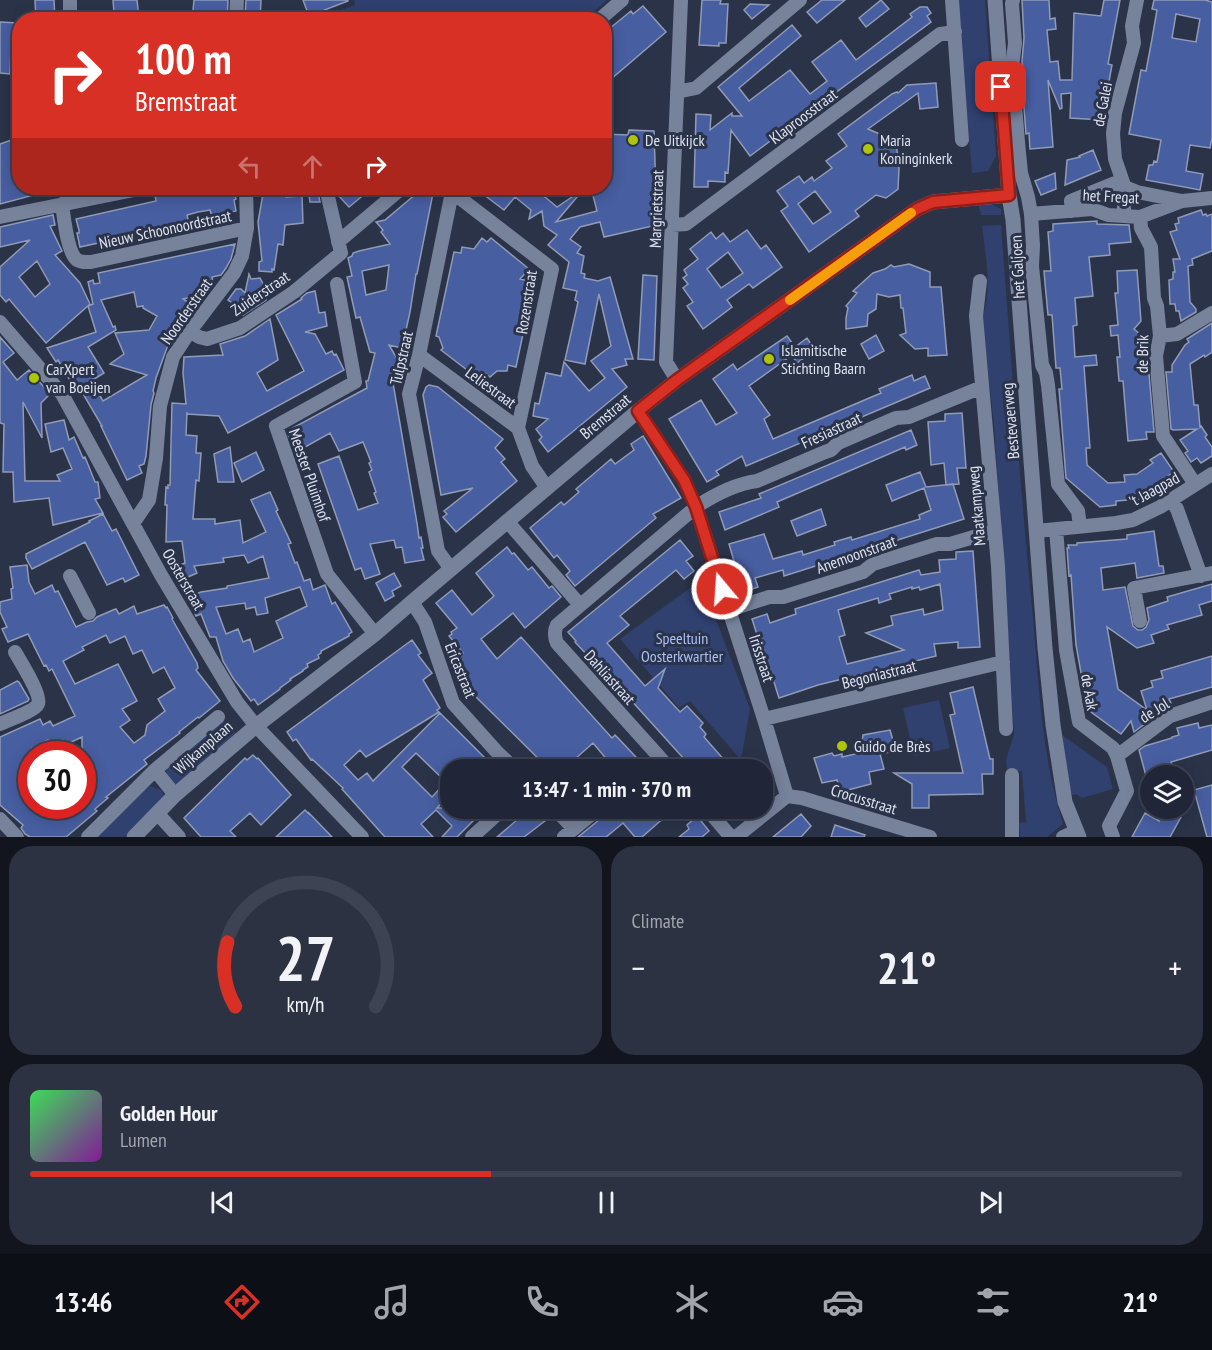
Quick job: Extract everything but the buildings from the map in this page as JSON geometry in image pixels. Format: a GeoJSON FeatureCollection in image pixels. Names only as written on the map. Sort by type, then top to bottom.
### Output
{"type":"FeatureCollection","features":[{"type":"Feature","properties":{"kind":"street"},"geometry":{"type":"LineString","coordinates":[[608,12],[622,0]]}},
{"type":"Feature","properties":{"kind":"street","name":"Margrietstraat"},"geometry":{"type":"LineString","coordinates":[[677,380],[666,362],[681,0]]}},
{"type":"Feature","properties":{"kind":"street"},"geometry":{"type":"LineString","coordinates":[[676,92],[696,88],[800,0]]}},
{"type":"Feature","properties":{"kind":"street"},"geometry":{"type":"LineString","coordinates":[[952,0],[962,140]]}},
{"type":"Feature","properties":{"kind":"street","name":"Bestevaerweg"},"geometry":{"type":"LineString","coordinates":[[995,0],[1045,648],[1053,725],[1065,802],[1073,835]]}},
{"type":"Feature","properties":{"kind":"street","name":"het Galjoen"},"geometry":{"type":"LineString","coordinates":[[1013,0],[1011,4],[1015,43],[1012,67],[1021,173],[1029,197],[1031,214],[1032,266],[1042,365],[1048,385],[1058,484],[1078,510],[1080,526]]}},
{"type":"Feature","properties":{"kind":"street","name":"de Galei"},"geometry":{"type":"LineString","coordinates":[[1124,215],[1124,185],[1113,152],[1113,121],[1134,43],[1132,26],[1137,0]]}},
{"type":"Feature","properties":{"kind":"street","name":"Klaproosstraat"},"geometry":{"type":"LineString","coordinates":[[672,225],[686,224],[940,34],[955,32]]}},
{"type":"Feature","properties":{"kind":"street","name":"het Fregat"},"geometry":{"type":"LineString","coordinates":[[1072,211],[1071,201],[1115,183],[1137,192],[1182,201]]}},
{"type":"Feature","properties":{"kind":"street"},"geometry":{"type":"LineString","coordinates":[[0,217],[108,195]]}},
{"type":"Feature","properties":{"kind":"street","name":"Noorderstraat"},"geometry":{"type":"LineString","coordinates":[[134,522],[149,500],[156,458],[160,406],[173,357],[234,273],[242,256],[247,228],[246,195]]}},
{"type":"Feature","properties":{"kind":"street"},"geometry":{"type":"LineString","coordinates":[[328,195],[340,248]]}},
{"type":"Feature","properties":{"kind":"street","name":"Zuiderstraat"},"geometry":{"type":"LineString","coordinates":[[190,331],[207,339],[240,328],[294,292],[395,195]]}},
{"type":"Feature","properties":{"kind":"street","name":"Tulpstraat"},"geometry":{"type":"LineString","coordinates":[[450,195],[419,355],[409,394],[438,551],[451,569]]}},
{"type":"Feature","properties":{"kind":"street","name":"Rozenstraat"},"geometry":{"type":"LineString","coordinates":[[457,195],[552,269],[518,428]]}},
{"type":"Feature","properties":{"kind":"street","name":"Bremstraat"},"geometry":{"type":"LineString","coordinates":[[256,726],[375,634],[677,380],[917,209],[933,202],[1009,195]]}},
{"type":"Feature","properties":{"kind":"street","name":"het Fregat"},"geometry":{"type":"LineString","coordinates":[[1031,214],[1092,209],[1108,215],[1140,217],[1182,201],[1212,198]]}},
{"type":"Feature","properties":{"kind":"street","name":"Nieuw Schoonoordstraat"},"geometry":{"type":"LineString","coordinates":[[62,204],[70,250],[75,258],[82,262],[91,262],[247,228]]}},
{"type":"Feature","properties":{"kind":"street","name":"de Brik"},"geometry":{"type":"LineString","coordinates":[[1140,217],[1141,228],[1151,247],[1154,297],[1160,336],[1156,356],[1163,436],[1195,484]]}},
{"type":"Feature","properties":{"kind":"street","name":"Maatkampweg"},"geometry":{"type":"LineString","coordinates":[[980,281],[976,316],[998,566],[1006,729]]}},
{"type":"Feature","properties":{"kind":"street","name":"Meester Pluimhof"},"geometry":{"type":"LineString","coordinates":[[337,284],[355,382],[276,426],[327,574],[375,634]]}},
{"type":"Feature","properties":{"kind":"street"},"geometry":{"type":"LineString","coordinates":[[1160,336],[1177,334],[1212,313]]}},
{"type":"Feature","properties":{"kind":"street","name":"Oosterstraat"},"geometry":{"type":"LineString","coordinates":[[0,322],[62,394],[162,575],[237,702],[256,726],[362,837]]}},
{"type":"Feature","properties":{"kind":"street","name":"Leliestraat"},"geometry":{"type":"LineString","coordinates":[[419,355],[518,428],[532,466],[547,488]]}},
{"type":"Feature","properties":{"kind":"street","name":"Fresiastraat"},"geometry":{"type":"LineString","coordinates":[[696,507],[709,498],[831,450],[837,443],[896,418],[909,417],[982,387]]}},
{"type":"Feature","properties":{"kind":"street","name":"Irisstraat"},"geometry":{"type":"LineString","coordinates":[[638,411],[684,480],[696,507],[787,796]]}},
{"type":"Feature","properties":{"kind":"street","name":"'t Jaagpad"},"geometry":{"type":"LineString","coordinates":[[1037,531],[1116,524],[1133,520],[1171,500],[1212,474]]}},
{"type":"Feature","properties":{"kind":"street"},"geometry":{"type":"LineString","coordinates":[[1140,621],[1134,588],[1207,574],[1171,500]]}},
{"type":"Feature","properties":{"kind":"street","name":"Dahliastraat"},"geometry":{"type":"LineString","coordinates":[[661,759],[557,643],[555,630],[557,625],[696,507]]}},
{"type":"Feature","properties":{"kind":"street"},"geometry":{"type":"LineString","coordinates":[[507,521],[580,605]]}},
{"type":"Feature","properties":{"kind":"street","name":"de Aak"},"geometry":{"type":"LineString","coordinates":[[1056,529],[1066,650],[1079,722],[1113,748],[1127,791],[1109,826],[1113,837]]}},
{"type":"Feature","properties":{"kind":"street","name":"Anemoonstraat"},"geometry":{"type":"LineString","coordinates":[[729,610],[769,597],[783,597],[840,579],[862,572],[873,564],[937,544],[950,544],[994,531]]}},
{"type":"Feature","properties":{"kind":"street"},"geometry":{"type":"LineString","coordinates":[[70,576],[89,614]]}},
{"type":"Feature","properties":{"kind":"street","name":"Ericastraat"},"geometry":{"type":"LineString","coordinates":[[412,602],[425,622],[453,703],[504,759]]}},
{"type":"Feature","properties":{"kind":"street"},"geometry":{"type":"LineString","coordinates":[[0,724],[32,710],[39,701],[15,652]]}},
{"type":"Feature","properties":{"kind":"street","name":"Begoniastraat"},"geometry":{"type":"LineString","coordinates":[[764,719],[1003,662]]}},
{"type":"Feature","properties":{"kind":"street","name":"de Jol"},"geometry":{"type":"LineString","coordinates":[[1117,756],[1170,716],[1212,702]]}},
{"type":"Feature","properties":{"kind":"street","name":"Wijkamplaan"},"geometry":{"type":"LineString","coordinates":[[88,837],[155,770],[218,717]]}},
{"type":"Feature","properties":{"kind":"street","name":"Wijkamplaan"},"geometry":{"type":"LineString","coordinates":[[134,837],[175,795],[256,726]]}},
{"type":"Feature","properties":{"kind":"street","name":"Wijkamplaan"},"geometry":{"type":"LineString","coordinates":[[155,770],[175,795]]}},
{"type":"Feature","properties":{"kind":"street"},"geometry":{"type":"LineString","coordinates":[[1012,776],[1012,837]]}},
{"type":"Feature","properties":{"kind":"street"},"geometry":{"type":"LineString","coordinates":[[716,819],[733,837],[787,796]]}},
{"type":"Feature","properties":{"kind":"street","name":"Crocusstraat"},"geometry":{"type":"LineString","coordinates":[[787,796],[802,798],[930,837]]}},
{"type":"Feature","properties":{"kind":"street"},"geometry":{"type":"LineString","coordinates":[[157,813],[179,837]]}},
{"type":"Feature","properties":{"kind":"street"},"geometry":{"type":"LineString","coordinates":[[0,819],[17,837]]}},
{"type":"Feature","properties":{"kind":"street"},"geometry":{"type":"LineString","coordinates":[[472,837],[492,819]]}},
{"type":"Feature","properties":{"kind":"street"},"geometry":{"type":"LineString","coordinates":[[561,819],[569,833],[586,819]]}},
{"type":"Feature","properties":{"kind":"green space"},"geometry":{"type":"Polygon","coordinates":[[[354,0],[607,0],[593,12],[336,12],[355,5],[354,0]]]}},
{"type":"Feature","properties":{"kind":"green space"},"geometry":{"type":"Polygon","coordinates":[[[957,0],[985,0],[996,156],[988,171],[972,173],[957,0]]]}},
{"type":"Feature","properties":{"kind":"green space"},"geometry":{"type":"Polygon","coordinates":[[[978,202],[988,202],[1001,209],[1001,215],[981,215],[978,202]]]}},
{"type":"Feature","properties":{"kind":"green space"},"geometry":{"type":"Polygon","coordinates":[[[1001,225],[1040,696],[1050,774],[1063,824],[1047,837],[1020,837],[1019,823],[1026,822],[1022,771],[1007,771],[1006,760],[1014,734],[994,425],[982,317],[988,284],[982,226],[1001,225]]]}},
{"type":"Feature","properties":{"kind":"green space","name":"Speeltuin Oosterkwartier"},"geometry":{"type":"Polygon","coordinates":[[[701,580],[750,709],[741,759],[690,701],[679,708],[620,639],[701,580]]]}},
{"type":"Feature","properties":{"kind":"green space"},"geometry":{"type":"Polygon","coordinates":[[[939,700],[950,748],[914,756],[903,708],[939,700]]]}},
{"type":"Feature","properties":{"kind":"green space"},"geometry":{"type":"Polygon","coordinates":[[[224,720],[236,733],[177,784],[174,784],[166,776],[167,768],[224,720]]]}},
{"type":"Feature","properties":{"kind":"green space"},"geometry":{"type":"Polygon","coordinates":[[[1062,735],[1107,767],[1113,789],[1082,798],[1076,794],[1072,795],[1067,776],[1062,735]]]}},
{"type":"Feature","properties":{"kind":"green space"},"geometry":{"type":"Polygon","coordinates":[[[150,786],[161,790],[165,797],[125,837],[96,837],[144,790],[150,786]]]}},
{"type":"Feature","properties":{"kind":"slow traffic"},"geometry":{"type":"LineString","coordinates":[[790,300],[911,213]]}},
{"type":"Feature","properties":{"kind":"place","name":"De Uitkijck"},"geometry":{"type":"Point","coordinates":[633,140]}},
{"type":"Feature","properties":{"kind":"place","name":"Maria Koninginkerk"},"geometry":{"type":"Point","coordinates":[868,149]}},
{"type":"Feature","properties":{"kind":"place","name":"Islamitische Stichting Baarn"},"geometry":{"type":"Point","coordinates":[769,359]}},
{"type":"Feature","properties":{"kind":"place","name":"CarXpert van Boeijen"},"geometry":{"type":"Point","coordinates":[34,378]}},
{"type":"Feature","properties":{"kind":"place","name":"Guido de Brès"},"geometry":{"type":"Point","coordinates":[842,746]}},
{"type":"Feature","properties":{"kind":"route"},"geometry":{"type":"LineString","coordinates":[[722,589],[696,507],[684,480],[638,411],[677,380],[917,209],[933,202],[1009,195],[1001,87]]}}]}
